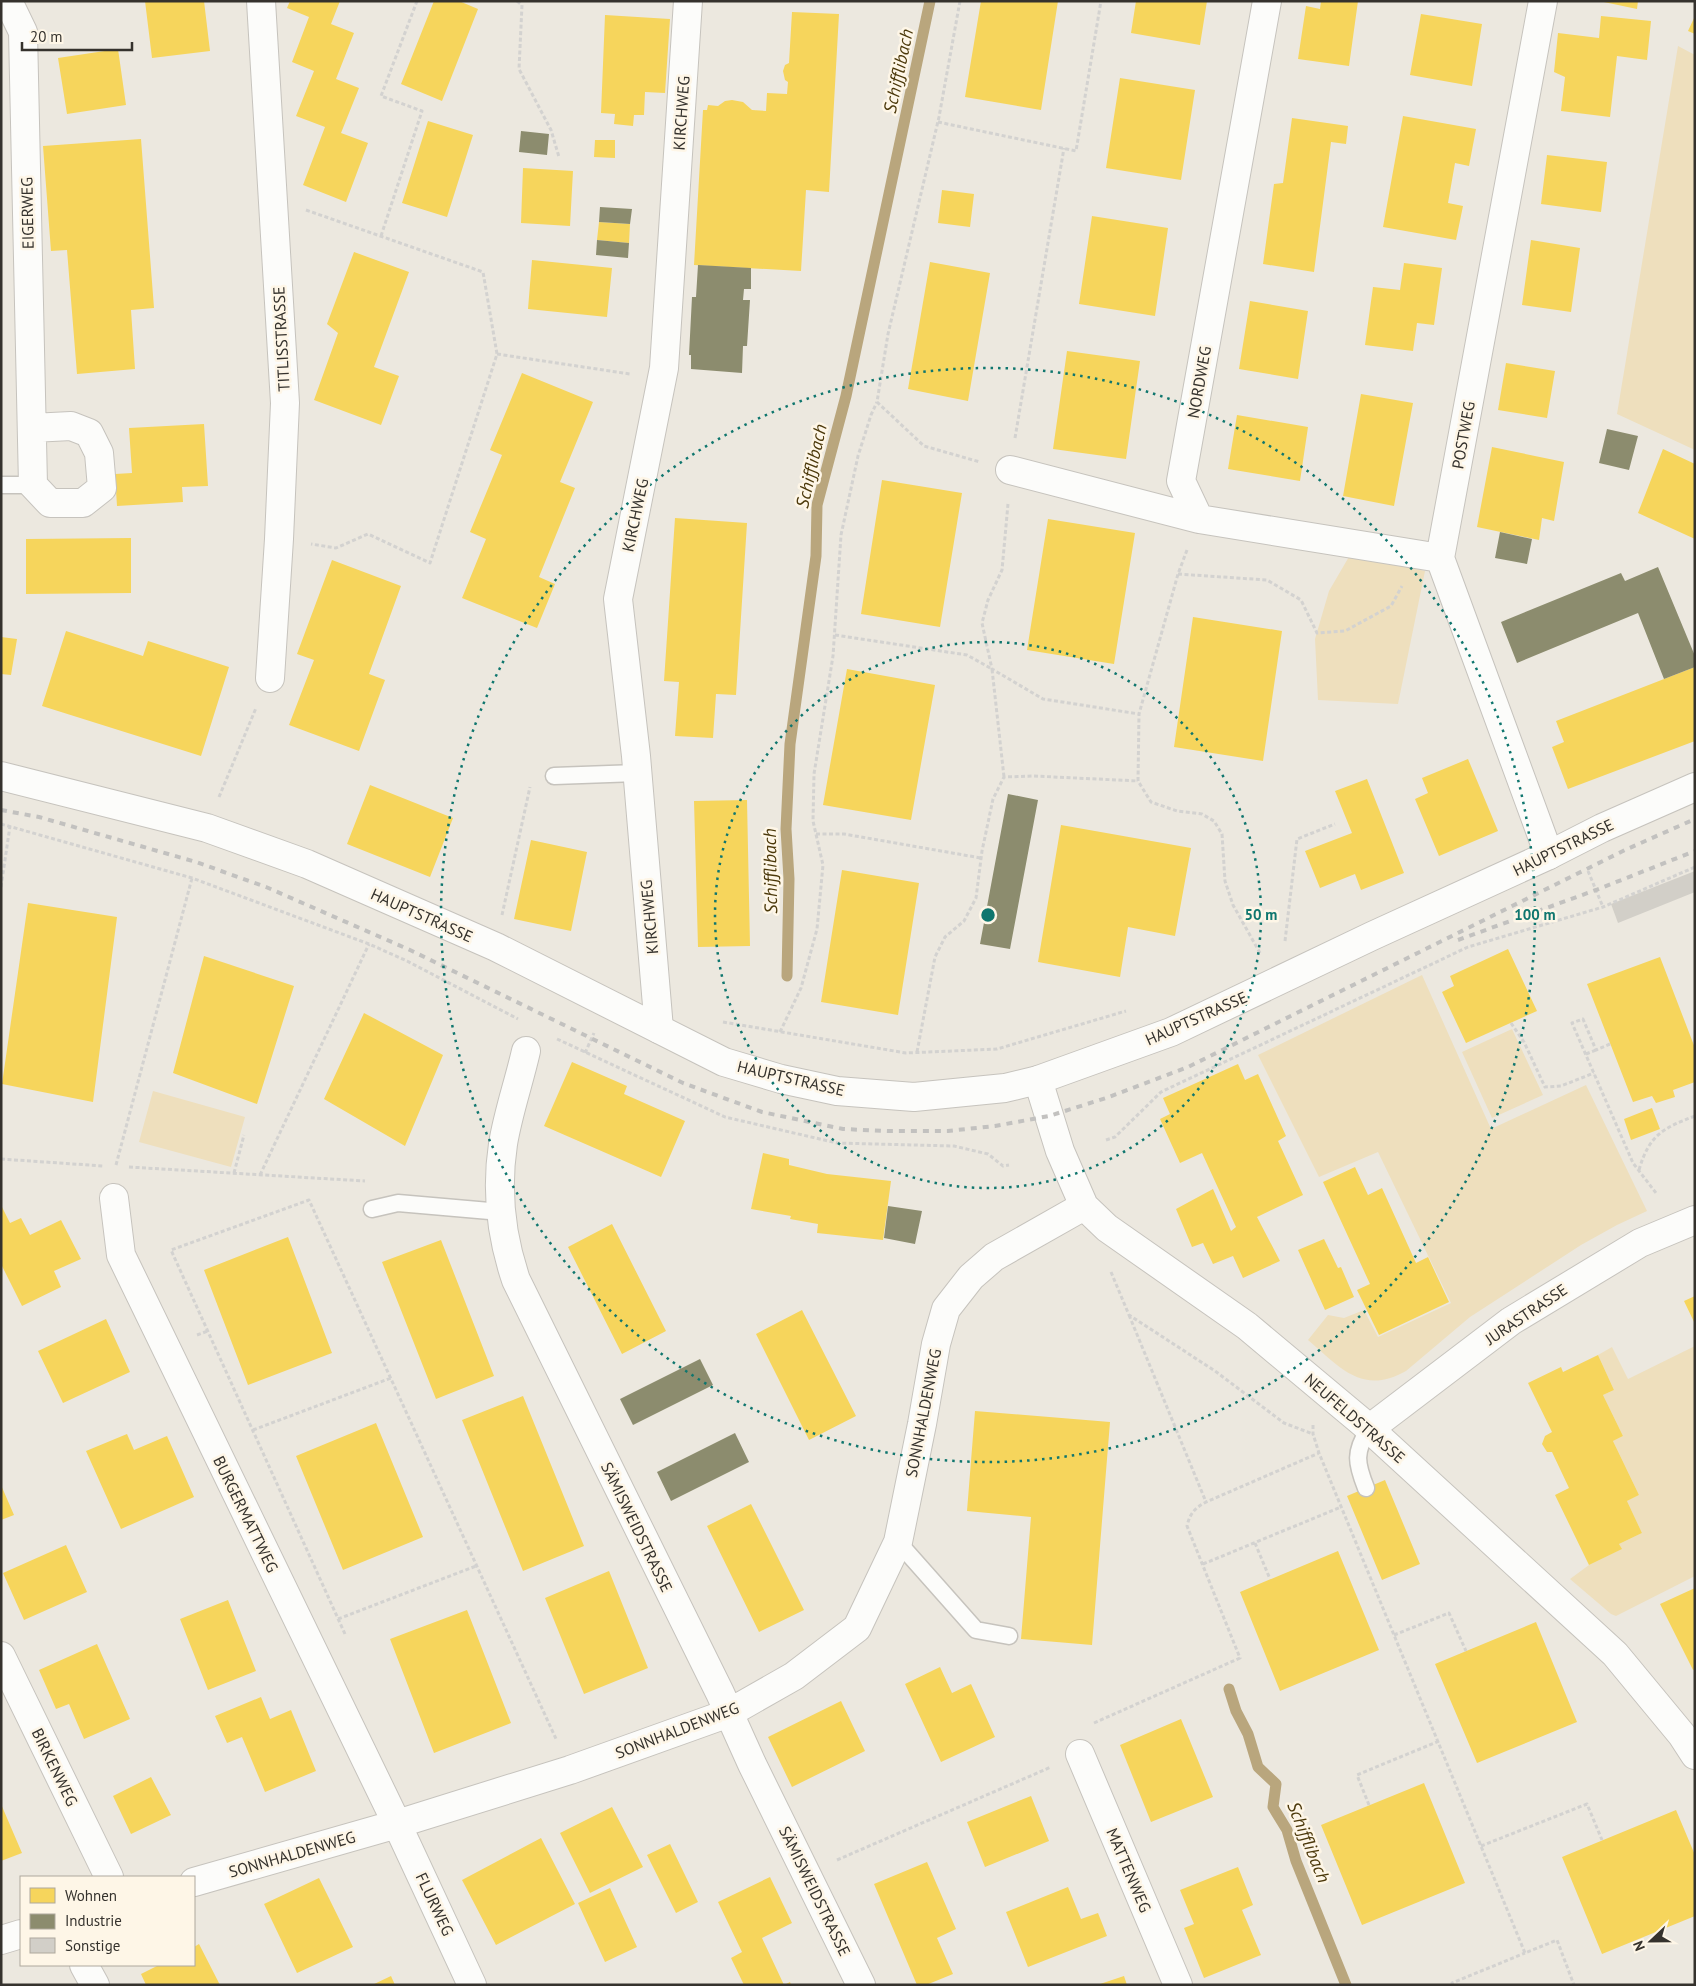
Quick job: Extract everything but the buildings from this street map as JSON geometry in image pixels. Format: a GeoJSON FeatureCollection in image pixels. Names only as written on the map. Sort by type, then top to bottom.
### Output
{"type":"FeatureCollection","features":[{"type":"Feature","properties":{"kind":"street","name":"EIGERWEG"},"geometry":{"type":"LineString","coordinates":[[8,1],[22,32],[33,485]]}},
{"type":"Feature","properties":{"kind":"street","name":"TITLISSTRASSE"},"geometry":{"type":"LineString","coordinates":[[261,1],[284,403],[279,539],[270,678]]}},
{"type":"Feature","properties":{"kind":"street","name":"KIRCHWEG"},"geometry":{"type":"LineString","coordinates":[[658,1029],[637,773],[618,599],[663,379],[688,1]]}},
{"type":"Feature","properties":{"kind":"street","name":"NORDWEG"},"geometry":{"type":"LineString","coordinates":[[1200,519],[1181,481],[1267,1]]}},
{"type":"Feature","properties":{"kind":"street","name":"POSTWEG"},"geometry":{"type":"LineString","coordinates":[[1430,556],[1543,1]]}},
{"type":"Feature","properties":{"kind":"street"},"geometry":{"type":"LineString","coordinates":[[32,428],[71,426],[90,434],[99,453],[102,488],[83,503],[50,503],[33,485]]}},
{"type":"Feature","properties":{"kind":"street"},"geometry":{"type":"LineString","coordinates":[[1010,470],[1200,519],[1430,556],[1549,855]]}},
{"type":"Feature","properties":{"kind":"street","name":"HAUPTSTRASSE"},"geometry":{"type":"LineString","coordinates":[[1,776],[207,828],[307,864],[496,947],[724,1062],[781,1079],[837,1091],[914,1097],[1005,1088],[1038,1080],[1171,1032],[1372,936],[1549,855],[1602,828],[1695,787]]}},
{"type":"Feature","properties":{"kind":"street","name":"SÄMISWEIDSTRASSE"},"geometry":{"type":"LineString","coordinates":[[526,1051],[504,1143],[500,1188],[505,1244],[510,1262],[524,1299],[861,1985]]}},
{"type":"Feature","properties":{"kind":"street","name":"NEUFELDSTRASSE"},"geometry":{"type":"LineString","coordinates":[[1038,1080],[1060,1152],[1084,1206],[1107,1228],[1247,1326],[1330,1394],[1369,1429],[1615,1654],[1682,1735],[1695,1755]]}},
{"type":"Feature","properties":{"kind":"street","name":"BURGERMATTWEG"},"geometry":{"type":"LineString","coordinates":[[114,1198],[120,1255],[397,1824]]}},
{"type":"Feature","properties":{"kind":"street","name":"SONNHALDENWEG"},"geometry":{"type":"LineString","coordinates":[[195,1882],[397,1824],[570,1770],[729,1713],[794,1676],[857,1628],[898,1542],[936,1344],[946,1309],[971,1277],[994,1257],[1084,1206]]}},
{"type":"Feature","properties":{"kind":"street","name":"JURASTRASSE"},"geometry":{"type":"LineString","coordinates":[[1369,1429],[1511,1321],[1640,1243],[1695,1220]]}},
{"type":"Feature","properties":{"kind":"street","name":"BIRKENWEG"},"geometry":{"type":"LineString","coordinates":[[1,1656],[109,1876]]}},
{"type":"Feature","properties":{"kind":"street","name":"MATTENWEG"},"geometry":{"type":"LineString","coordinates":[[1080,1754],[1178,1985]]}},
{"type":"Feature","properties":{"kind":"street","name":"FLURWEG"},"geometry":{"type":"LineString","coordinates":[[397,1824],[472,1985]]}},
{"type":"Feature","properties":{"kind":"street"},"geometry":{"type":"LineString","coordinates":[[1,1940],[20,1934]]}},
{"type":"Feature","properties":{"kind":"street"},"geometry":{"type":"LineString","coordinates":[[85,1966],[95,1985]]}},
{"type":"Feature","properties":{"kind":"lane"},"geometry":{"type":"LineString","coordinates":[[1,485],[33,485]]}},
{"type":"Feature","properties":{"kind":"lane"},"geometry":{"type":"LineString","coordinates":[[554,776],[637,773]]}},
{"type":"Feature","properties":{"kind":"lane"},"geometry":{"type":"LineString","coordinates":[[372,1209],[398,1204],[501,1212]]}},
{"type":"Feature","properties":{"kind":"lane"},"geometry":{"type":"LineString","coordinates":[[1366,1488],[1358,1469],[1357,1455],[1361,1442],[1369,1429]]}},
{"type":"Feature","properties":{"kind":"lane"},"geometry":{"type":"LineString","coordinates":[[898,1542],[976,1630],[1009,1636]]}},
{"type":"Feature","properties":{"kind":"path"},"geometry":{"type":"LineString","coordinates":[[381,236],[422,111],[381,96],[417,1]]}},
{"type":"Feature","properties":{"kind":"path"},"geometry":{"type":"LineString","coordinates":[[517,1],[522,5],[519,69],[551,130],[559,157]]}},
{"type":"Feature","properties":{"kind":"path"},"geometry":{"type":"LineString","coordinates":[[780,1032],[801,988],[817,929],[823,865],[814,821],[814,774],[833,656],[841,535],[858,456],[877,402],[888,334],[938,122],[960,1]]}},
{"type":"Feature","properties":{"kind":"path"},"geometry":{"type":"LineString","coordinates":[[938,122],[1076,151],[1101,1]]}},
{"type":"Feature","properties":{"kind":"path"},"geometry":{"type":"LineString","coordinates":[[917,1052],[935,957],[945,937],[964,920],[976,898],[981,858],[993,799],[1004,777],[992,669],[982,623],[988,600],[1002,570],[1007,531],[1010,470],[1064,148]]}},
{"type":"Feature","properties":{"kind":"path"},"geometry":{"type":"LineString","coordinates":[[272,198],[483,272],[497,354],[430,563],[368,534],[336,548],[279,539]]}},
{"type":"Feature","properties":{"kind":"path"},"geometry":{"type":"LineString","coordinates":[[497,354],[663,379]]}},
{"type":"Feature","properties":{"kind":"path"},"geometry":{"type":"LineString","coordinates":[[877,402],[924,446],[1010,470]]}},
{"type":"Feature","properties":{"kind":"path"},"geometry":{"type":"LineString","coordinates":[[1200,519],[1178,574],[1139,714],[1138,781],[1151,802],[1177,812],[1202,814],[1214,820],[1222,834],[1225,881],[1233,905],[1260,953]]}},
{"type":"Feature","properties":{"kind":"path"},"geometry":{"type":"LineString","coordinates":[[1178,574],[1268,580],[1301,600],[1316,633],[1345,631],[1391,606],[1430,556]]}},
{"type":"Feature","properties":{"kind":"path"},"geometry":{"type":"LineString","coordinates":[[835,635],[966,655],[1043,699],[1139,714]]}},
{"type":"Feature","properties":{"kind":"path"},"geometry":{"type":"LineString","coordinates":[[207,828],[240,745],[270,678]]}},
{"type":"Feature","properties":{"kind":"path"},"geometry":{"type":"LineString","coordinates":[[496,947],[529,787],[554,776]]}},
{"type":"Feature","properties":{"kind":"path"},"geometry":{"type":"LineString","coordinates":[[1004,777],[1034,776],[1138,781]]}},
{"type":"Feature","properties":{"kind":"path"},"geometry":{"type":"LineString","coordinates":[[1,824],[192,878],[369,944],[407,961],[525,1023]]}},
{"type":"Feature","properties":{"kind":"path"},"geometry":{"type":"LineString","coordinates":[[1293,938],[1284,942],[1297,839],[1335,824]]}},
{"type":"Feature","properties":{"kind":"path"},"geometry":{"type":"LineString","coordinates":[[1,887],[10,826]]}},
{"type":"Feature","properties":{"kind":"path"},"geometry":{"type":"LineString","coordinates":[[816,834],[844,834],[981,858]]}},
{"type":"Feature","properties":{"kind":"path"},"geometry":{"type":"LineString","coordinates":[[1586,864],[1603,907]]}},
{"type":"Feature","properties":{"kind":"path"},"geometry":{"type":"LineString","coordinates":[[1106,1140],[1115,1137],[1162,1092],[1468,947],[1603,907],[1695,867]]}},
{"type":"Feature","properties":{"kind":"path"},"geometry":{"type":"LineString","coordinates":[[114,1198],[116,1167],[192,878]]}},
{"type":"Feature","properties":{"kind":"path"},"geometry":{"type":"LineString","coordinates":[[260,1175],[369,944]]}},
{"type":"Feature","properties":{"kind":"path"},"geometry":{"type":"LineString","coordinates":[[1251,957],[1268,950]]}},
{"type":"Feature","properties":{"kind":"path"},"geometry":{"type":"LineString","coordinates":[[716,1020],[906,1053],[997,1049],[1132,1009]]}},
{"type":"Feature","properties":{"kind":"path"},"geometry":{"type":"LineString","coordinates":[[1596,1050],[1583,1019],[1572,1023],[1629,1155],[1656,1193]]}},
{"type":"Feature","properties":{"kind":"path"},"geometry":{"type":"LineString","coordinates":[[1511,1023],[1524,1042],[1545,1087],[1561,1086],[1594,1073]]}},
{"type":"Feature","properties":{"kind":"path"},"geometry":{"type":"LineString","coordinates":[[555,1038],[725,1117],[837,1143],[954,1146],[988,1154],[1002,1166],[1009,1165]]}},
{"type":"Feature","properties":{"kind":"path"},"geometry":{"type":"LineString","coordinates":[[1586,1054],[1610,1044]]}},
{"type":"Feature","properties":{"kind":"path"},"geometry":{"type":"LineString","coordinates":[[1638,1170],[1642,1157],[1663,1129],[1695,1116]]}},
{"type":"Feature","properties":{"kind":"path"},"geometry":{"type":"LineString","coordinates":[[234,1173],[244,1135]]}},
{"type":"Feature","properties":{"kind":"path"},"geometry":{"type":"LineString","coordinates":[[1,1159],[366,1181]]}},
{"type":"Feature","properties":{"kind":"path"},"geometry":{"type":"LineString","coordinates":[[346,1637],[171,1250],[309,1200],[570,1770]]}},
{"type":"Feature","properties":{"kind":"path"},"geometry":{"type":"LineString","coordinates":[[1107,1228],[1109,1269],[1206,1502]]}},
{"type":"Feature","properties":{"kind":"path"},"geometry":{"type":"LineString","coordinates":[[1129,1315],[1215,1371],[1284,1423],[1313,1434]]}},
{"type":"Feature","properties":{"kind":"path"},"geometry":{"type":"LineString","coordinates":[[253,1430],[391,1378]]}},
{"type":"Feature","properties":{"kind":"path"},"geometry":{"type":"LineString","coordinates":[[806,1873],[1080,1754],[1072,1734],[1240,1658],[1187,1526],[1190,1515],[1196,1508],[1206,1502],[1319,1453],[1525,1953]]}},
{"type":"Feature","properties":{"kind":"path"},"geometry":{"type":"LineString","coordinates":[[1203,1564],[1341,1507]]}},
{"type":"Feature","properties":{"kind":"path"},"geometry":{"type":"LineString","coordinates":[[1255,1543],[1270,1579]]}},
{"type":"Feature","properties":{"kind":"path"},"geometry":{"type":"LineString","coordinates":[[338,1619],[476,1566]]}},
{"type":"Feature","properties":{"kind":"path"},"geometry":{"type":"LineString","coordinates":[[1394,1635],[1450,1613],[1466,1651]]}},
{"type":"Feature","properties":{"kind":"path"},"geometry":{"type":"LineString","coordinates":[[1369,1805],[1357,1775],[1439,1741]]}},
{"type":"Feature","properties":{"kind":"path"},"geometry":{"type":"LineString","coordinates":[[1481,1846],[1587,1804],[1602,1840]]}},
{"type":"Feature","properties":{"kind":"path"},"geometry":{"type":"LineString","coordinates":[[1453,1985],[1452,1983],[1557,1940],[1574,1985]]}},
{"type":"Feature","properties":{"kind":"shaded area"},"geometry":{"type":"Polygon","coordinates":[[[1678,46],[1695,55],[1695,450],[1617,414],[1678,46]]]}},
{"type":"Feature","properties":{"kind":"shaded area"},"geometry":{"type":"Polygon","coordinates":[[[1350,555],[1425,571],[1398,704],[1318,700],[1315,639],[1329,591],[1350,555]]]}},
{"type":"Feature","properties":{"kind":"shaded area"},"geometry":{"type":"Polygon","coordinates":[[[1422,975],[1491,1129],[1586,1085],[1647,1211],[1581,1245],[1470,1317],[1406,1371],[1390,1378],[1364,1379],[1352,1375],[1341,1368],[1308,1340],[1328,1315],[1344,1318],[1364,1310],[1378,1337],[1451,1303],[1378,1152],[1319,1177],[1258,1055],[1422,975]]]}},
{"type":"Feature","properties":{"kind":"shaded area"},"geometry":{"type":"Polygon","coordinates":[[[1512,1029],[1543,1095],[1492,1118],[1462,1052],[1512,1029]]]}},
{"type":"Feature","properties":{"kind":"shaded area"},"geometry":{"type":"Polygon","coordinates":[[[153,1091],[245,1117],[231,1167],[139,1142],[153,1091]]]}},
{"type":"Feature","properties":{"kind":"shaded area"},"geometry":{"type":"Polygon","coordinates":[[[1695,1346],[1695,1576],[1616,1616],[1611,1614],[1570,1579],[1589,1565],[1621,1549],[1619,1544],[1642,1533],[1627,1501],[1639,1495],[1613,1441],[1623,1436],[1603,1395],[1614,1390],[1598,1355],[1612,1347],[1628,1379],[1695,1346]]]}},
{"type":"Feature","properties":{"kind":"waterway","name":"Schifflibach"},"geometry":{"type":"LineString","coordinates":[[787,976],[789,879],[786,829],[790,744],[816,556],[817,505],[846,396],[930,1]]}},
{"type":"Feature","properties":{"kind":"waterway","name":"Schifflibach"},"geometry":{"type":"LineString","coordinates":[[1229,1689],[1236,1711],[1248,1734],[1258,1767],[1276,1784],[1273,1807],[1287,1830],[1296,1861],[1346,1985]]}},
{"type":"Feature","properties":{"kind":"railway"},"geometry":{"type":"LineString","coordinates":[[1,810],[39,817],[196,862],[266,887],[410,950],[683,1083],[762,1112],[843,1129],[887,1131],[948,1131],[995,1126],[1049,1116],[1106,1098],[1188,1067],[1625,850],[1695,819]]}},
{"type":"Feature","properties":{"kind":"railway"},"geometry":{"type":"LineString","coordinates":[[1458,940],[1596,890],[1695,851]]}}]}
